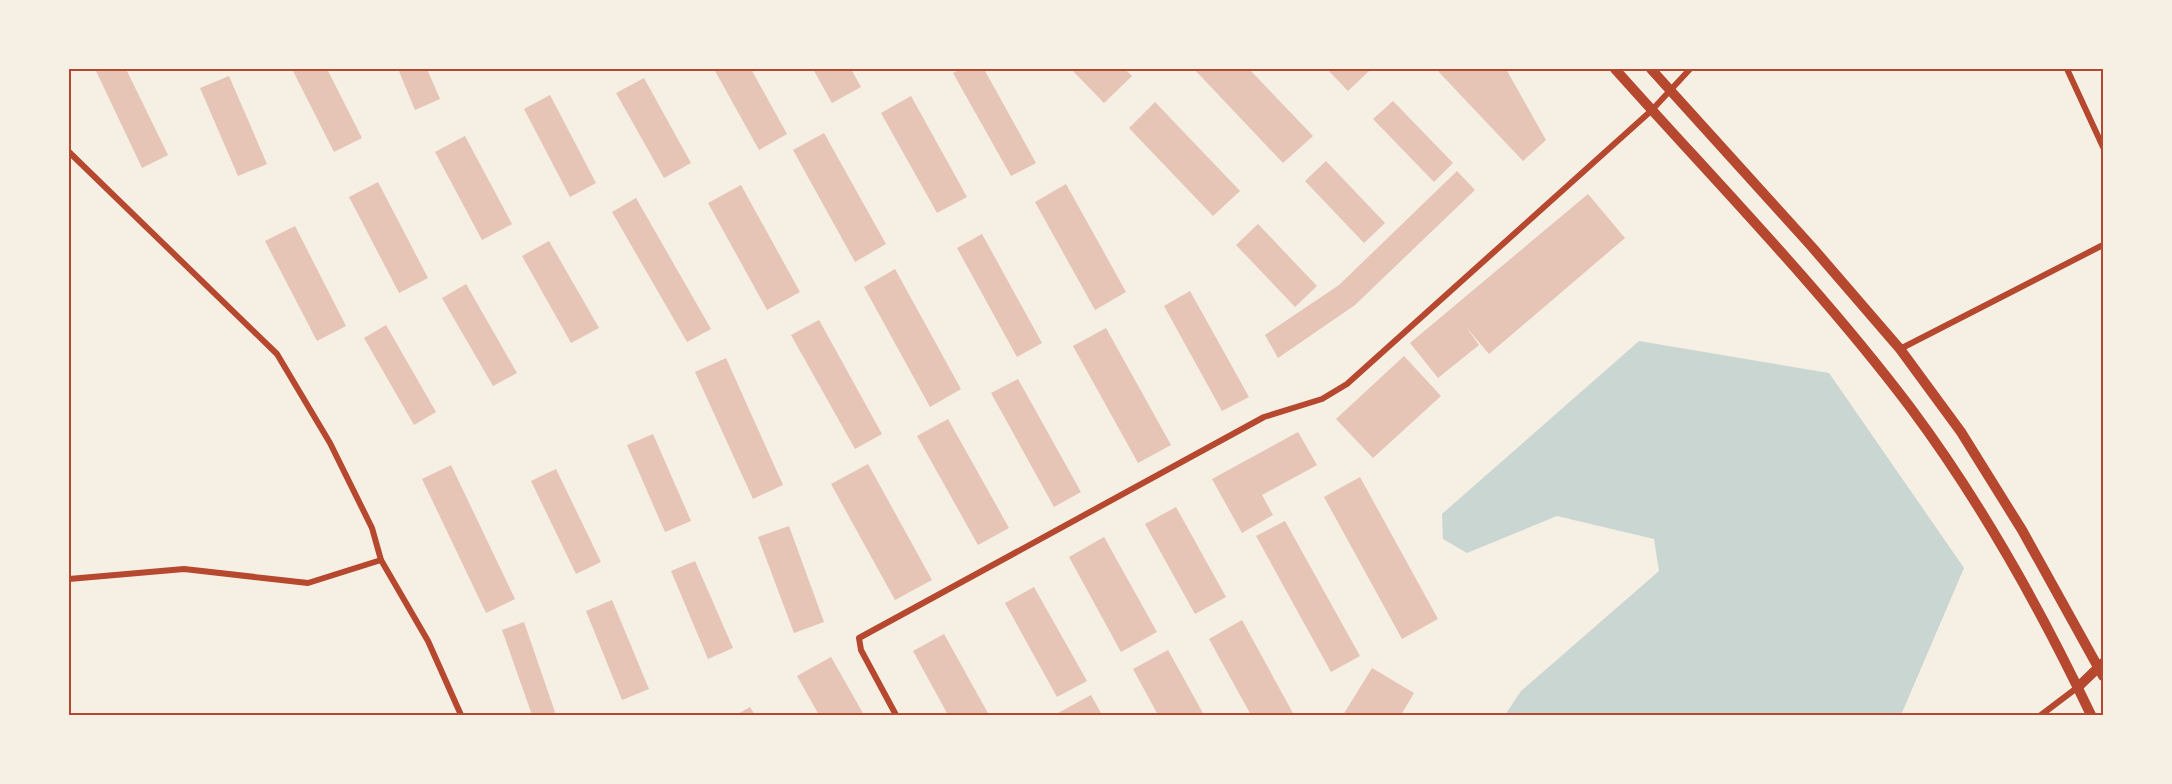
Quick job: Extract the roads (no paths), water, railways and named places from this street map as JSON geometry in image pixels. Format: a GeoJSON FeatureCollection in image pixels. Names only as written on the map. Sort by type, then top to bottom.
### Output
{"type":"FeatureCollection","features":[{"type":"Feature","properties":{"kind":"street"},"geometry":{"type":"LineString","coordinates":[[1615,69],[1840,321],[1910,407],[1962,481],[1995,535],[2091,715]]}},
{"type":"Feature","properties":{"kind":"street"},"geometry":{"type":"LineString","coordinates":[[1651,69],[1900,349],[1961,432],[2016,520],[2101,669],[2041,715]]}},
{"type":"Feature","properties":{"kind":"street"},"geometry":{"type":"LineString","coordinates":[[896,715],[861,650],[859,638],[1264,417],[1322,399],[1347,384],[1652,110],[1689,69]]}},
{"type":"Feature","properties":{"kind":"street"},"geometry":{"type":"LineString","coordinates":[[2067,69],[2103,147]]}},
{"type":"Feature","properties":{"kind":"street"},"geometry":{"type":"LineString","coordinates":[[69,152],[276,354],[330,443],[372,528],[381,560],[429,641],[461,715]]}},
{"type":"Feature","properties":{"kind":"street"},"geometry":{"type":"LineString","coordinates":[[1900,349],[2103,245]]}},
{"type":"Feature","properties":{"kind":"street"},"geometry":{"type":"LineString","coordinates":[[69,579],[184,569],[308,583],[381,560]]}}]}
